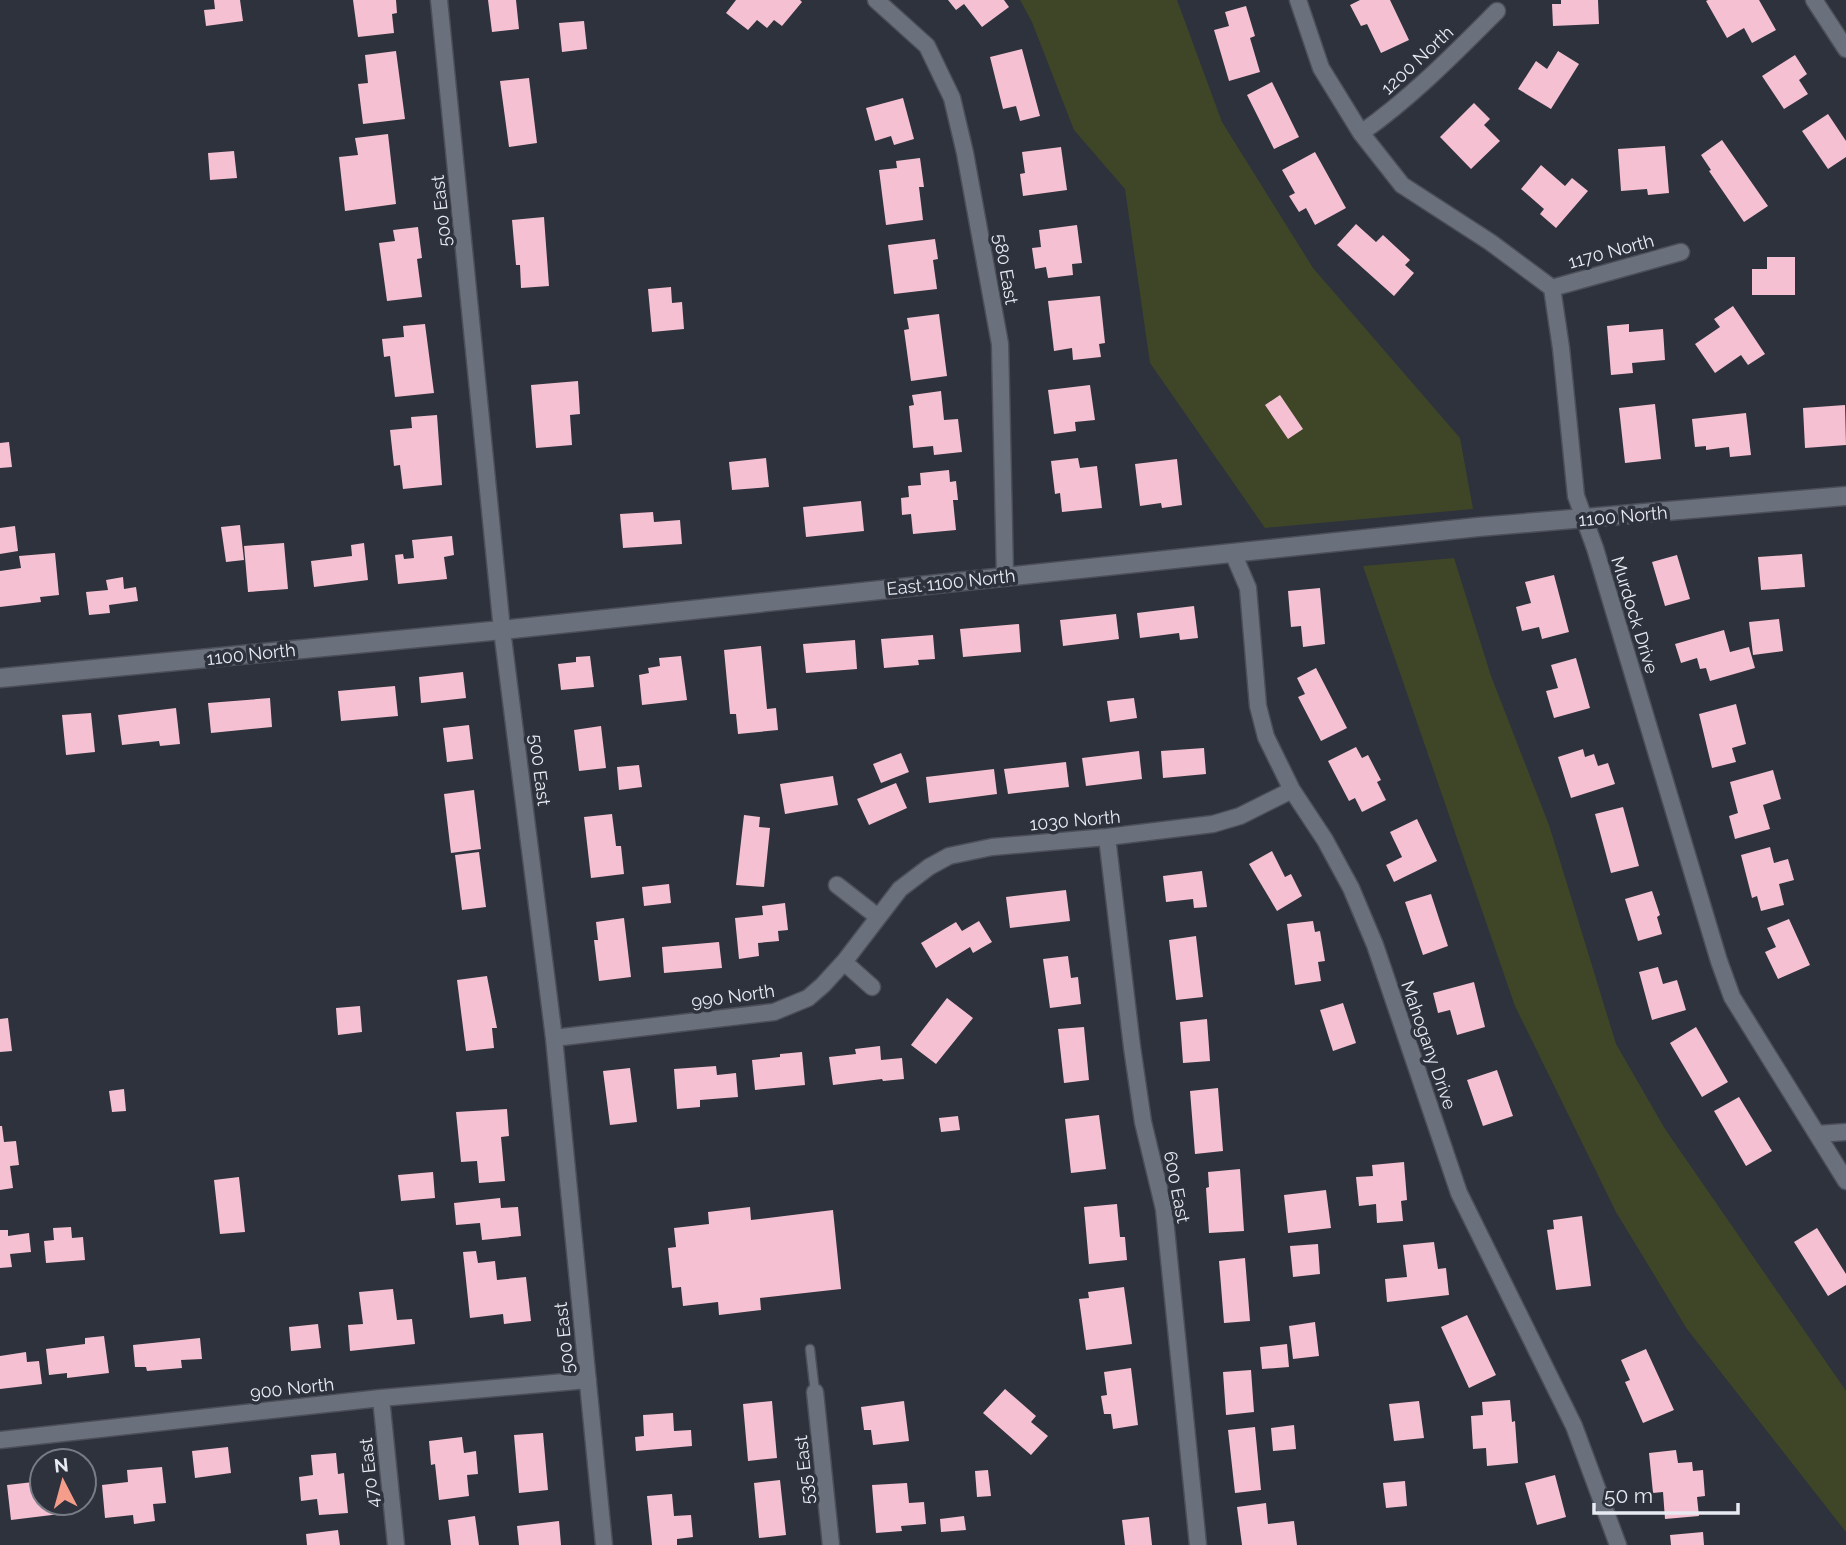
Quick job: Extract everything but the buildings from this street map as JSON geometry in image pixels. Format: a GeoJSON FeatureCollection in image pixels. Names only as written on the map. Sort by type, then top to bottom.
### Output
{"type":"FeatureCollection","features":[{"type":"Feature","properties":{"kind":"street","name":"500 East"},"geometry":{"type":"LineString","coordinates":[[439,0],[502,630],[554,1038],[604,1545]]}},
{"type":"Feature","properties":{"kind":"street","name":"580 East"},"geometry":{"type":"LineString","coordinates":[[876,0],[927,46],[952,98],[965,153],[1000,344],[1005,576]]}},
{"type":"Feature","properties":{"kind":"street"},"geometry":{"type":"LineString","coordinates":[[1298,0],[1321,68],[1361,133],[1402,185],[1490,242],[1552,288]]}},
{"type":"Feature","properties":{"kind":"street"},"geometry":{"type":"LineString","coordinates":[[1814,0],[1846,49]]}},
{"type":"Feature","properties":{"kind":"street","name":"1200 North"},"geometry":{"type":"LineString","coordinates":[[1361,133],[1401,102],[1497,11]]}},
{"type":"Feature","properties":{"kind":"street","name":"1170 North"},"geometry":{"type":"LineString","coordinates":[[1552,288],[1681,252]]}},
{"type":"Feature","properties":{"kind":"street","name":"Murdock Drive"},"geometry":{"type":"LineString","coordinates":[[1552,288],[1576,496],[1719,961],[1732,998],[1846,1181]]}},
{"type":"Feature","properties":{"kind":"street","name":"1100 North"},"geometry":{"type":"LineString","coordinates":[[1401,536],[1846,496]]}},
{"type":"Feature","properties":{"kind":"street","name":"East 1100 North"},"geometry":{"type":"LineString","coordinates":[[502,630],[1401,536]]}},
{"type":"Feature","properties":{"kind":"street","name":"Mahogany Drive"},"geometry":{"type":"LineString","coordinates":[[1233,553],[1248,588],[1258,706],[1266,737],[1292,790],[1325,840],[1351,888],[1376,945],[1459,1193],[1574,1426],[1618,1545]]}},
{"type":"Feature","properties":{"kind":"street","name":"1100 North"},"geometry":{"type":"LineString","coordinates":[[0,678],[502,630]]}},
{"type":"Feature","properties":{"kind":"street","name":"1030 North"},"geometry":{"type":"LineString","coordinates":[[878,917],[912,879],[949,856],[992,847],[1213,824],[1240,816],[1292,790]]}},
{"type":"Feature","properties":{"kind":"street","name":"600 East"},"geometry":{"type":"LineString","coordinates":[[1107,837],[1137,1084],[1143,1122],[1164,1209],[1198,1545]]}},
{"type":"Feature","properties":{"kind":"street"},"geometry":{"type":"LineString","coordinates":[[837,885],[878,917]]}},
{"type":"Feature","properties":{"kind":"street","name":"990 North"},"geometry":{"type":"LineString","coordinates":[[554,1038],[774,1012],[808,998],[844,962],[878,917]]}},
{"type":"Feature","properties":{"kind":"street"},"geometry":{"type":"LineString","coordinates":[[844,962],[872,987]]}},
{"type":"Feature","properties":{"kind":"street"},"geometry":{"type":"LineString","coordinates":[[1817,1134],[1846,1132]]}},
{"type":"Feature","properties":{"kind":"street","name":"900 North"},"geometry":{"type":"LineString","coordinates":[[0,1440],[381,1398],[588,1380]]}},
{"type":"Feature","properties":{"kind":"street","name":"535 East"},"geometry":{"type":"LineString","coordinates":[[815,1392],[831,1545]]}},
{"type":"Feature","properties":{"kind":"street","name":"470 East"},"geometry":{"type":"LineString","coordinates":[[381,1398],[396,1545]]}},
{"type":"Feature","properties":{"kind":"lane"},"geometry":{"type":"LineString","coordinates":[[810,1349],[815,1392]]}},
{"type":"Feature","properties":{"kind":"green space"},"geometry":{"type":"Polygon","coordinates":[[[1020,0],[1177,0],[1222,122],[1313,268],[1460,438],[1473,509],[1265,528],[1150,363],[1125,189],[1074,130],[1032,22],[1020,0]]]}},
{"type":"Feature","properties":{"kind":"green space"},"geometry":{"type":"Polygon","coordinates":[[[1454,558],[1491,676],[1549,825],[1616,1044],[1665,1129],[1846,1391],[1846,1532],[1687,1329],[1616,1212],[1515,1006],[1363,566],[1454,558]]]}}]}
